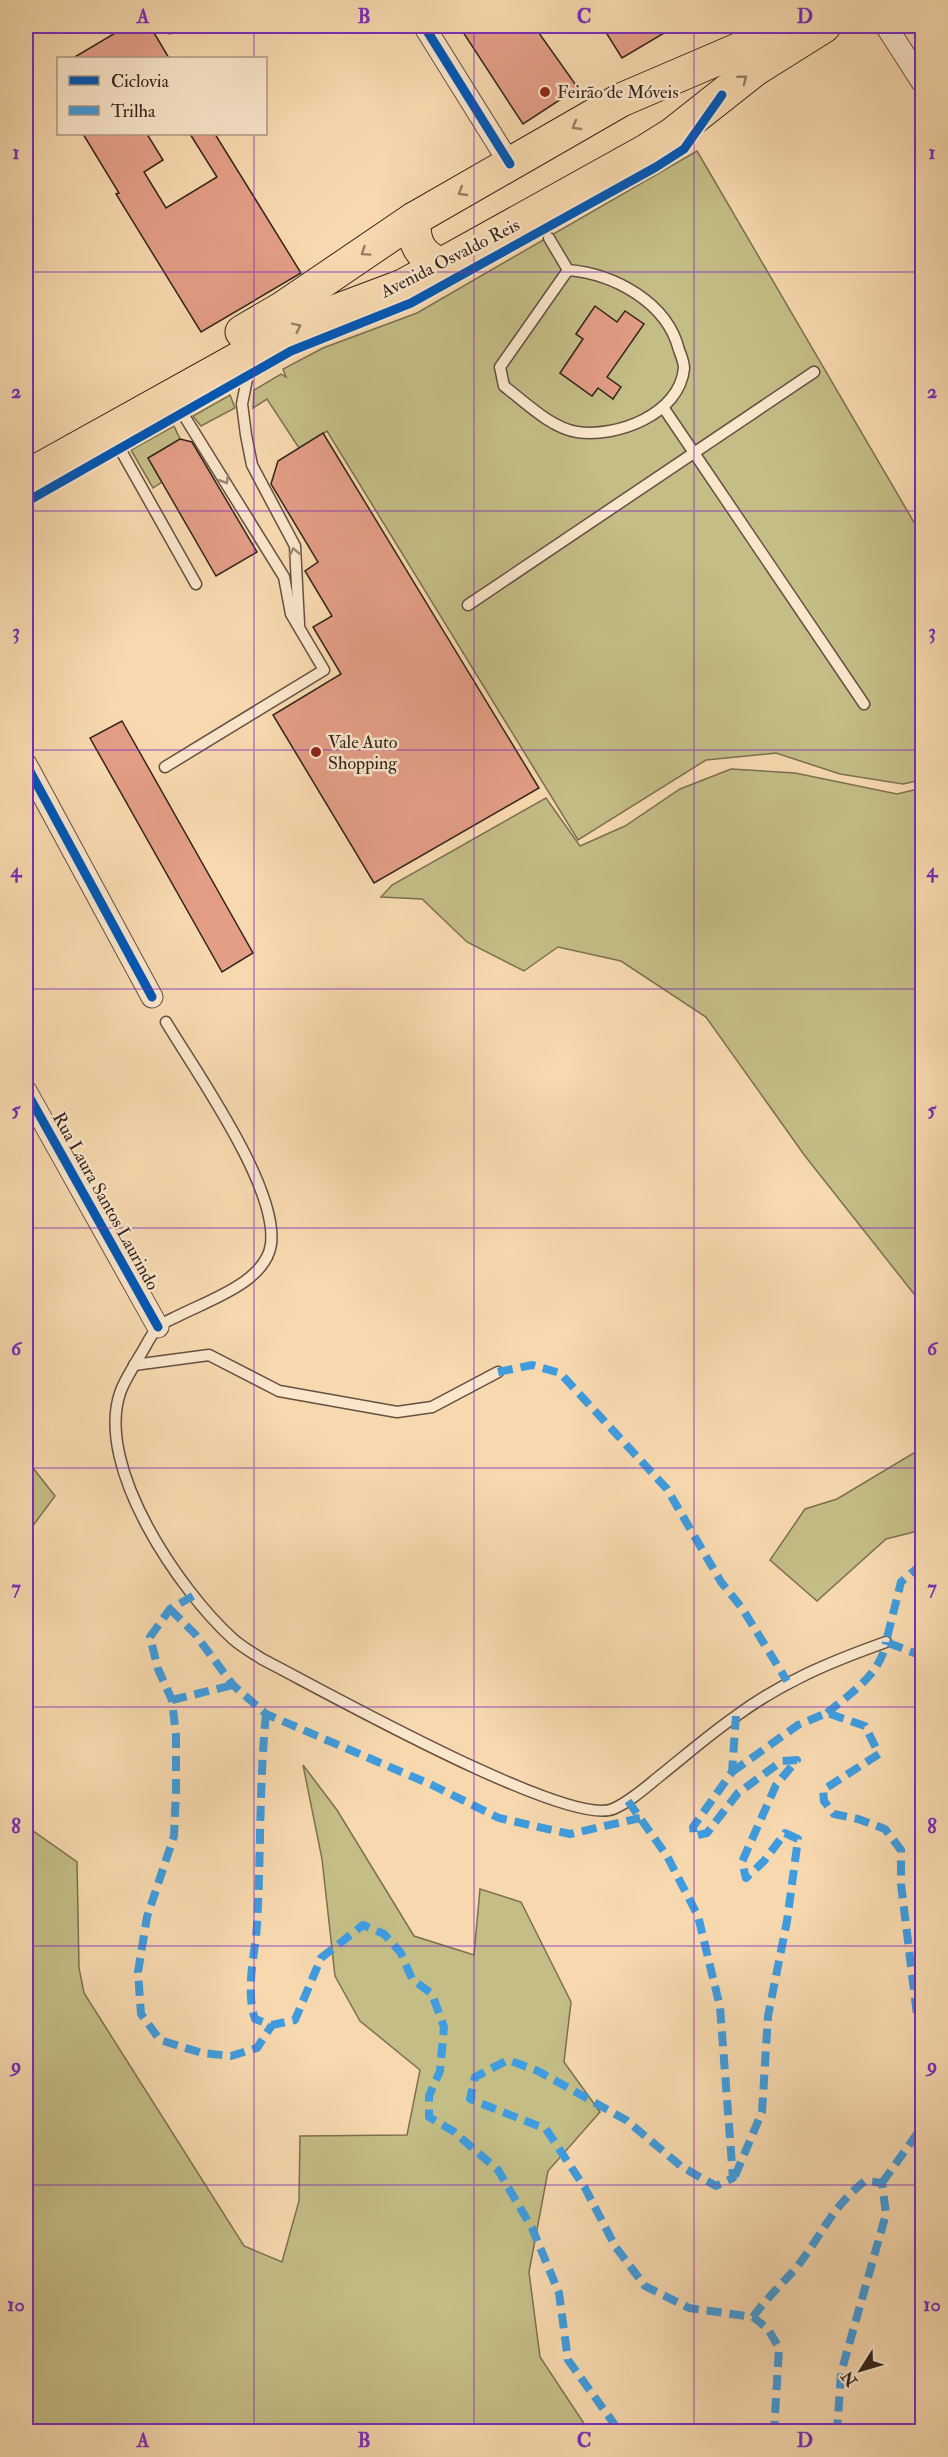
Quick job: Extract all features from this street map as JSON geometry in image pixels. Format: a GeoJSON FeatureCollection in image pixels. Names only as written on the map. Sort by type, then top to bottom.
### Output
{"type":"FeatureCollection","features":[{"type":"Feature","properties":{"kind":"main road"},"geometry":{"type":"LineString","coordinates":[[26,454],[262,321],[414,219],[627,97],[740,49],[785,26]]}},
{"type":"Feature","properties":{"kind":"main road","name":"Avenida Osvaldo Reis"},"geometry":{"type":"LineString","coordinates":[[26,477],[253,350],[310,321],[403,286],[646,151],[673,134],[754,70],[824,26]]}},
{"type":"Feature","properties":{"kind":"main road"},"geometry":{"type":"LineString","coordinates":[[627,97],[640,101],[654,121],[653,141],[646,151]]}},
{"type":"Feature","properties":{"kind":"main road"},"geometry":{"type":"LineString","coordinates":[[414,219],[416,244],[422,254],[443,265]]}},
{"type":"Feature","properties":{"kind":"street"},"geometry":{"type":"LineString","coordinates":[[424,26],[510,164]]}},
{"type":"Feature","properties":{"kind":"street"},"geometry":{"type":"LineString","coordinates":[[886,26],[922,82]]}},
{"type":"Feature","properties":{"kind":"street"},"geometry":{"type":"LineString","coordinates":[[26,764],[152,996]]}},
{"type":"Feature","properties":{"kind":"street","name":"Rua Laura Santos Laurindo"},"geometry":{"type":"LineString","coordinates":[[26,1090],[158,1327]]}},
{"type":"Feature","properties":{"kind":"lane"},"geometry":{"type":"LineString","coordinates":[[549,238],[568,270]]}},
{"type":"Feature","properties":{"kind":"lane"},"geometry":{"type":"LineString","coordinates":[[568,270],[593,273],[617,282],[666,320],[677,342],[684,367],[677,387],[663,407],[647,419],[624,429],[578,432],[559,426],[504,386],[500,367],[568,270]]}},
{"type":"Feature","properties":{"kind":"lane"},"geometry":{"type":"LineString","coordinates":[[253,350],[242,404],[246,435],[252,465],[295,546],[300,631]]}},
{"type":"Feature","properties":{"kind":"lane"},"geometry":{"type":"LineString","coordinates":[[468,605],[814,372]]}},
{"type":"Feature","properties":{"kind":"lane"},"geometry":{"type":"LineString","coordinates":[[165,767],[324,670],[291,614],[284,577],[171,396]]}},
{"type":"Feature","properties":{"kind":"lane"},"geometry":{"type":"LineString","coordinates":[[663,407],[864,704]]}},
{"type":"Feature","properties":{"kind":"lane"},"geometry":{"type":"LineString","coordinates":[[110,430],[196,584]]}},
{"type":"Feature","properties":{"kind":"lane"},"geometry":{"type":"LineString","coordinates":[[285,588],[297,582]]}},
{"type":"Feature","properties":{"kind":"lane"},"geometry":{"type":"LineString","coordinates":[[166,1022],[234,1137],[265,1198],[271,1224],[271,1245],[265,1262],[250,1279],[158,1327],[134,1365],[120,1394],[116,1423],[120,1457],[133,1497],[148,1530],[193,1596],[235,1641],[262,1659],[476,1769],[531,1793],[600,1812],[612,1810],[628,1801],[736,1716],[788,1682],[825,1663],[886,1642]]}},
{"type":"Feature","properties":{"kind":"lane"},"geometry":{"type":"LineString","coordinates":[[134,1365],[209,1354],[279,1391],[397,1412],[432,1407],[498,1372]]}},
{"type":"Feature","properties":{"kind":"shaded area"},"geometry":{"type":"Polygon","coordinates":[[[697,151],[922,536],[922,780],[903,784],[840,774],[776,753],[706,760],[578,840],[327,431],[299,448],[267,399],[253,408],[254,390],[281,374],[286,377],[283,369],[323,348],[417,313],[697,151]],[[595,307],[576,334],[583,339],[560,373],[592,396],[598,388],[613,399],[607,377],[617,322],[595,307]]]}},
{"type":"Feature","properties":{"kind":"shaded area"},"geometry":{"type":"Polygon","coordinates":[[[230,395],[235,408],[201,426],[193,416],[230,395]]]}},
{"type":"Feature","properties":{"kind":"shaded area"},"geometry":{"type":"Polygon","coordinates":[[[174,426],[180,439],[148,458],[162,482],[153,488],[131,450],[174,426]]]}},
{"type":"Feature","properties":{"kind":"shaded area"},"geometry":{"type":"Polygon","coordinates":[[[731,769],[795,773],[897,794],[922,788],[922,1304],[805,1156],[706,1017],[621,961],[558,947],[524,971],[467,942],[422,899],[381,897],[392,885],[546,798],[580,846],[625,826],[680,789],[731,769]]]}},
{"type":"Feature","properties":{"kind":"shaded area"},"geometry":{"type":"Polygon","coordinates":[[[922,1448],[922,1530],[886,1539],[817,1601],[770,1560],[805,1509],[837,1499],[922,1448]]]}},
{"type":"Feature","properties":{"kind":"shaded area"},"geometry":{"type":"Polygon","coordinates":[[[26,1459],[55,1496],[26,1535],[26,1459]]]}},
{"type":"Feature","properties":{"kind":"shaded area"},"geometry":{"type":"Polygon","coordinates":[[[303,1765],[337,1810],[414,1936],[474,1955],[480,1889],[521,1902],[571,2002],[564,2062],[600,2112],[548,2171],[529,2272],[540,2357],[589,2431],[26,2431],[26,1826],[77,1862],[79,1968],[84,1993],[244,2246],[282,2262],[299,2201],[300,2136],[407,2135],[420,2070],[360,2021],[335,1976],[322,1859],[303,1765]]]}},
{"type":"Feature","properties":{"kind":"building"},"geometry":{"type":"Polygon","coordinates":[[[127,26],[150,26],[168,57],[75,57],[127,26]]]}},
{"type":"Feature","properties":{"kind":"building"},"geometry":{"type":"Polygon","coordinates":[[[459,26],[534,26],[578,88],[523,124],[459,26]]]}},
{"type":"Feature","properties":{"kind":"building"},"geometry":{"type":"Polygon","coordinates":[[[602,26],[676,26],[622,58],[602,26]]]}},
{"type":"Feature","properties":{"kind":"building"},"geometry":{"type":"Polygon","coordinates":[[[84,135],[148,135],[163,160],[144,172],[166,208],[217,177],[191,135],[216,135],[301,273],[201,332],[116,194],[119,193],[84,135]]]}},
{"type":"Feature","properties":{"kind":"building"},"geometry":{"type":"Polygon","coordinates":[[[595,306],[617,322],[625,311],[644,324],[607,377],[621,387],[613,399],[598,388],[592,396],[560,373],[583,339],[576,334],[595,306]]]}},
{"type":"Feature","properties":{"kind":"building"},"geometry":{"type":"Polygon","coordinates":[[[323,433],[539,788],[374,883],[273,715],[341,674],[313,627],[332,616],[305,571],[318,562],[271,484],[278,461],[323,433]]]}},
{"type":"Feature","properties":{"kind":"building"},"geometry":{"type":"Polygon","coordinates":[[[180,439],[192,442],[257,552],[216,576],[148,458],[180,439]]]}},
{"type":"Feature","properties":{"kind":"building"},"geometry":{"type":"Polygon","coordinates":[[[122,721],[253,953],[222,972],[90,738],[122,721]]]}},
{"type":"Feature","properties":{"kind":"marked path"},"geometry":{"type":"LineString","coordinates":[[498,1372],[532,1365],[560,1373],[667,1489],[721,1582],[742,1608],[787,1681]]}},
{"type":"Feature","properties":{"kind":"marked path"},"geometry":{"type":"LineString","coordinates":[[922,1564],[901,1582],[886,1642],[922,1656]]}},
{"type":"Feature","properties":{"kind":"marked path"},"geometry":{"type":"LineString","coordinates":[[193,1596],[170,1609],[150,1637],[158,1669],[172,1700],[176,1736],[176,1790],[174,1836],[147,1917],[138,1972],[141,2014],[160,2040],[202,2053],[231,2056],[257,2048],[272,2025]]}},
{"type":"Feature","properties":{"kind":"marked path"},"geometry":{"type":"LineString","coordinates":[[170,1609],[195,1634],[233,1685],[266,1714],[432,1785],[499,1818],[570,1834],[640,1818]]}},
{"type":"Feature","properties":{"kind":"marked path"},"geometry":{"type":"LineString","coordinates":[[827,1713],[864,1682],[878,1664],[886,1642]]}},
{"type":"Feature","properties":{"kind":"marked path"},"geometry":{"type":"LineString","coordinates":[[172,1700],[233,1685]]}},
{"type":"Feature","properties":{"kind":"marked path"},"geometry":{"type":"LineString","coordinates":[[732,1772],[798,1725],[827,1713],[865,1726],[879,1754],[823,1790],[824,1801],[834,1814],[858,1819],[885,1829],[901,1850],[901,1884],[922,2056]]}},
{"type":"Feature","properties":{"kind":"marked path"},"geometry":{"type":"LineString","coordinates":[[266,1714],[257,1925],[251,1984],[255,2019],[272,2025],[295,2020],[321,1958],[363,1925],[384,1934],[401,1953],[412,1979],[432,1994],[444,2027],[440,2071],[429,2096],[429,2117],[453,2131],[498,2170],[532,2228],[559,2293],[568,2360],[620,2432]]}},
{"type":"Feature","properties":{"kind":"marked path"},"geometry":{"type":"LineString","coordinates":[[735,2176],[762,2112],[768,2016],[787,1921],[798,1839],[785,1833],[764,1861],[746,1878],[742,1862],[776,1785],[797,1760],[782,1761],[738,1793],[707,1833],[694,1836],[693,1827],[732,1772],[736,1716]]}},
{"type":"Feature","properties":{"kind":"marked path"},"geometry":{"type":"LineString","coordinates":[[628,1801],[667,1856],[698,1916],[720,2007],[733,2178],[716,2186],[682,2167],[626,2120],[538,2071],[508,2060],[475,2077],[470,2099],[546,2129],[585,2188],[615,2246],[645,2286],[689,2308],[753,2317],[768,2329],[779,2348],[774,2432]]}},
{"type":"Feature","properties":{"kind":"marked path"},"geometry":{"type":"LineString","coordinates":[[882,2183],[919,2131],[922,2120]]}},
{"type":"Feature","properties":{"kind":"marked path"},"geometry":{"type":"LineString","coordinates":[[753,2317],[796,2268],[844,2201],[865,2181],[882,2183],[886,2214],[841,2373],[837,2432]]}},
{"type":"Feature","properties":{"kind":"cycle path"},"geometry":{"type":"LineString","coordinates":[[424,26],[510,164]]}},
{"type":"Feature","properties":{"kind":"cycle path"},"geometry":{"type":"LineString","coordinates":[[26,502],[291,351],[411,303],[656,167],[684,149],[722,95]]}},
{"type":"Feature","properties":{"kind":"cycle path"},"geometry":{"type":"LineString","coordinates":[[26,764],[152,997]]}},
{"type":"Feature","properties":{"kind":"cycle path"},"geometry":{"type":"LineString","coordinates":[[26,1091],[158,1327]]}},
{"type":"Feature","properties":{"kind":"place","name":"Feirão de Móveis"},"geometry":{"type":"Point","coordinates":[545,92]}},
{"type":"Feature","properties":{"kind":"place","name":"Vale Auto Shopping"},"geometry":{"type":"Point","coordinates":[316,752]}}]}
